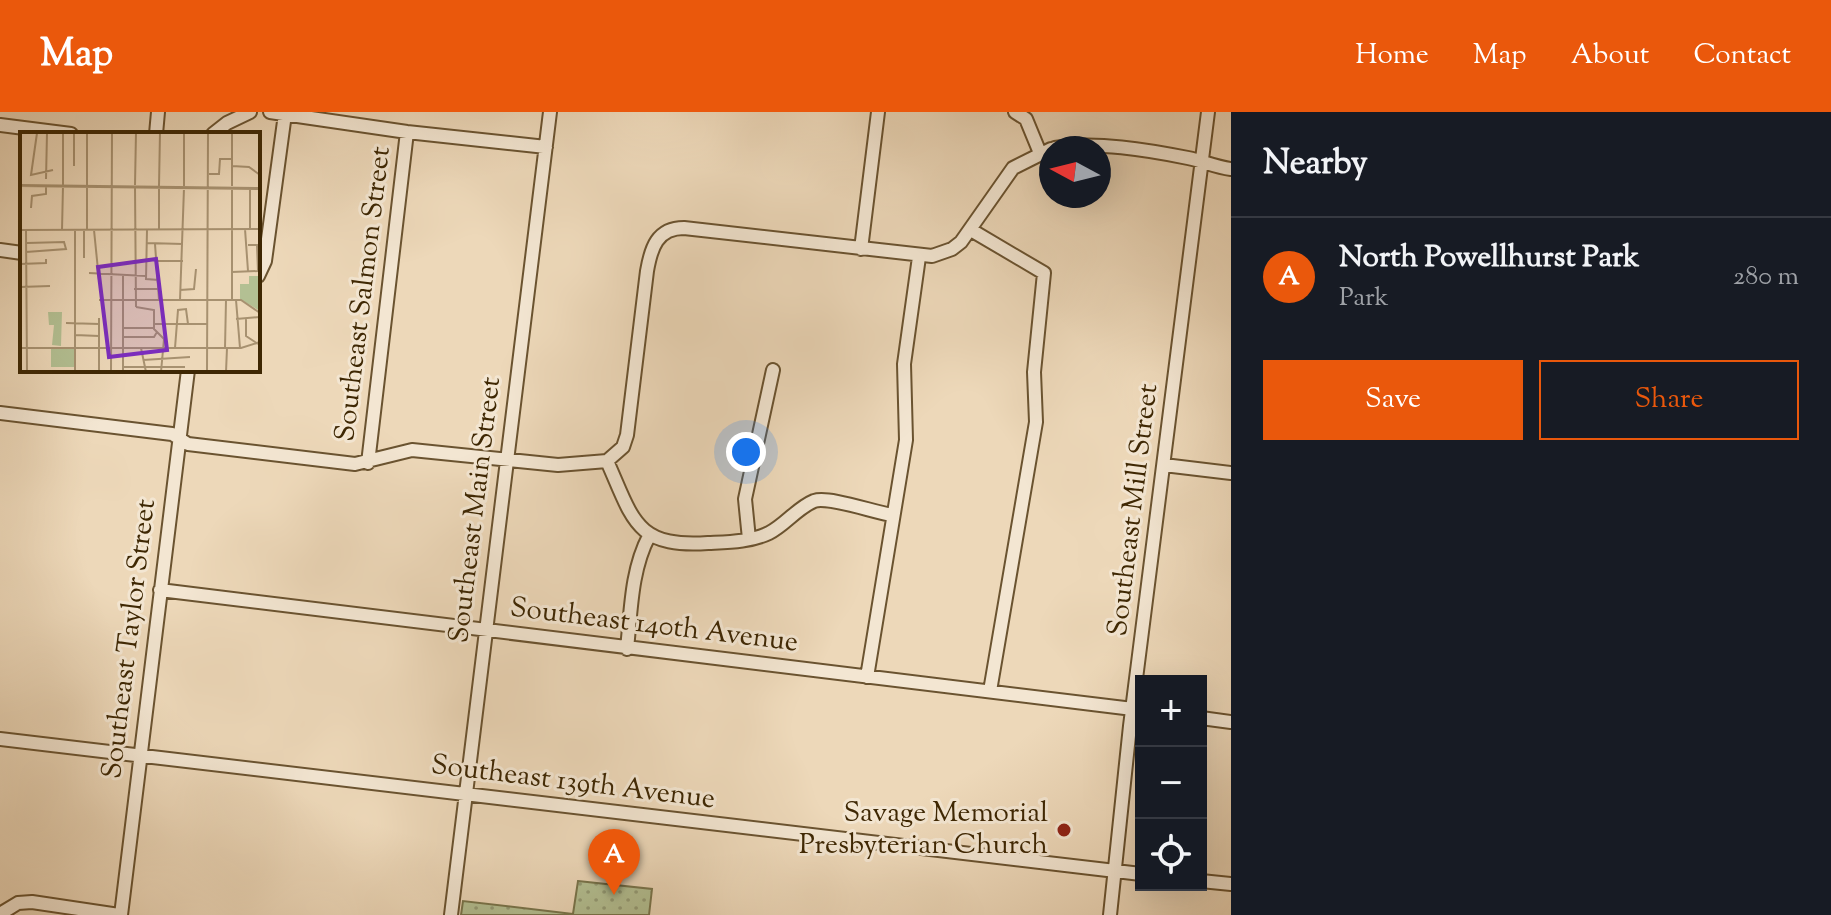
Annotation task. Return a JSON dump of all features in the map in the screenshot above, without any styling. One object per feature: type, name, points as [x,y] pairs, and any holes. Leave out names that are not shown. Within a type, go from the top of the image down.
[{"type":"street","points":[[22,128],[23,112]]},
{"type":"street","points":[[156,132],[158,112]]},
{"type":"street","points":[[216,132],[240,115],[250,112]]},
{"type":"street","points":[[270,112],[407,132],[546,147]]},
{"type":"street","name":"Southeast Main Street","points":[[451,915],[550,112]]},
{"type":"street","points":[[861,249],[878,112]]},
{"type":"street","points":[[1015,112],[1026,119],[1039,137]]},
{"type":"street","name":"Southeast Mill Street","points":[[1141,675],[1208,112]]},
{"type":"street","points":[[260,272],[265,261],[285,114]]},
{"type":"street","points":[[0,125],[55,132]]},
{"type":"street","name":"Southeast Salmon Street","points":[[368,463],[407,132]]},
{"type":"street","points":[[1111,148],[1191,158],[1212,167],[1231,169]]},
{"type":"street","points":[[0,413],[172,434],[188,444],[355,464],[412,450],[558,465],[607,461],[623,447],[627,435],[650,252],[657,238],[677,228],[919,257],[932,256],[952,249],[971,230],[1007,175],[1039,155]]},
{"type":"street","points":[[971,230],[1044,273],[1034,372],[1036,422],[990,691]]},
{"type":"street","points":[[0,250],[20,253]]},
{"type":"street","points":[[867,677],[906,440],[904,364],[919,257]]},
{"type":"street","points":[[749,539],[745,499],[773,370]]},
{"type":"street","name":"Southeast Taylor Street","points":[[120,915],[188,372]]},
{"type":"street","points":[[607,461],[634,519],[649,536],[670,543],[690,545],[749,539],[768,533],[814,501],[830,499],[892,515]]},
{"type":"street","points":[[1164,465],[1231,473]]},
{"type":"street","points":[[627,649],[636,574],[649,536]]},
{"type":"street","name":"Southeast 140th Avenue","points":[[160,590],[1135,709]]},
{"type":"street","points":[[1207,719],[1231,722]]},
{"type":"street","name":"Southeast Mill Street","points":[[1110,915],[1135,723]]},
{"type":"street","name":"Southeast 139th Avenue","points":[[0,739],[1135,873]]},
{"type":"street","points":[[1207,882],[1231,884]]},
{"type":"street","points":[[0,914],[18,903],[32,902],[120,915]]},
{"type":"green space","points":[[578,881],[652,889],[649,915],[461,915],[463,901],[573,914]]},
{"type":"place","name":"Savage Memorial Presbyterian Church","points":[[1064,830]]},
{"type":"place","name":"North Powellhurst Park","points":[[614,895]]}]
